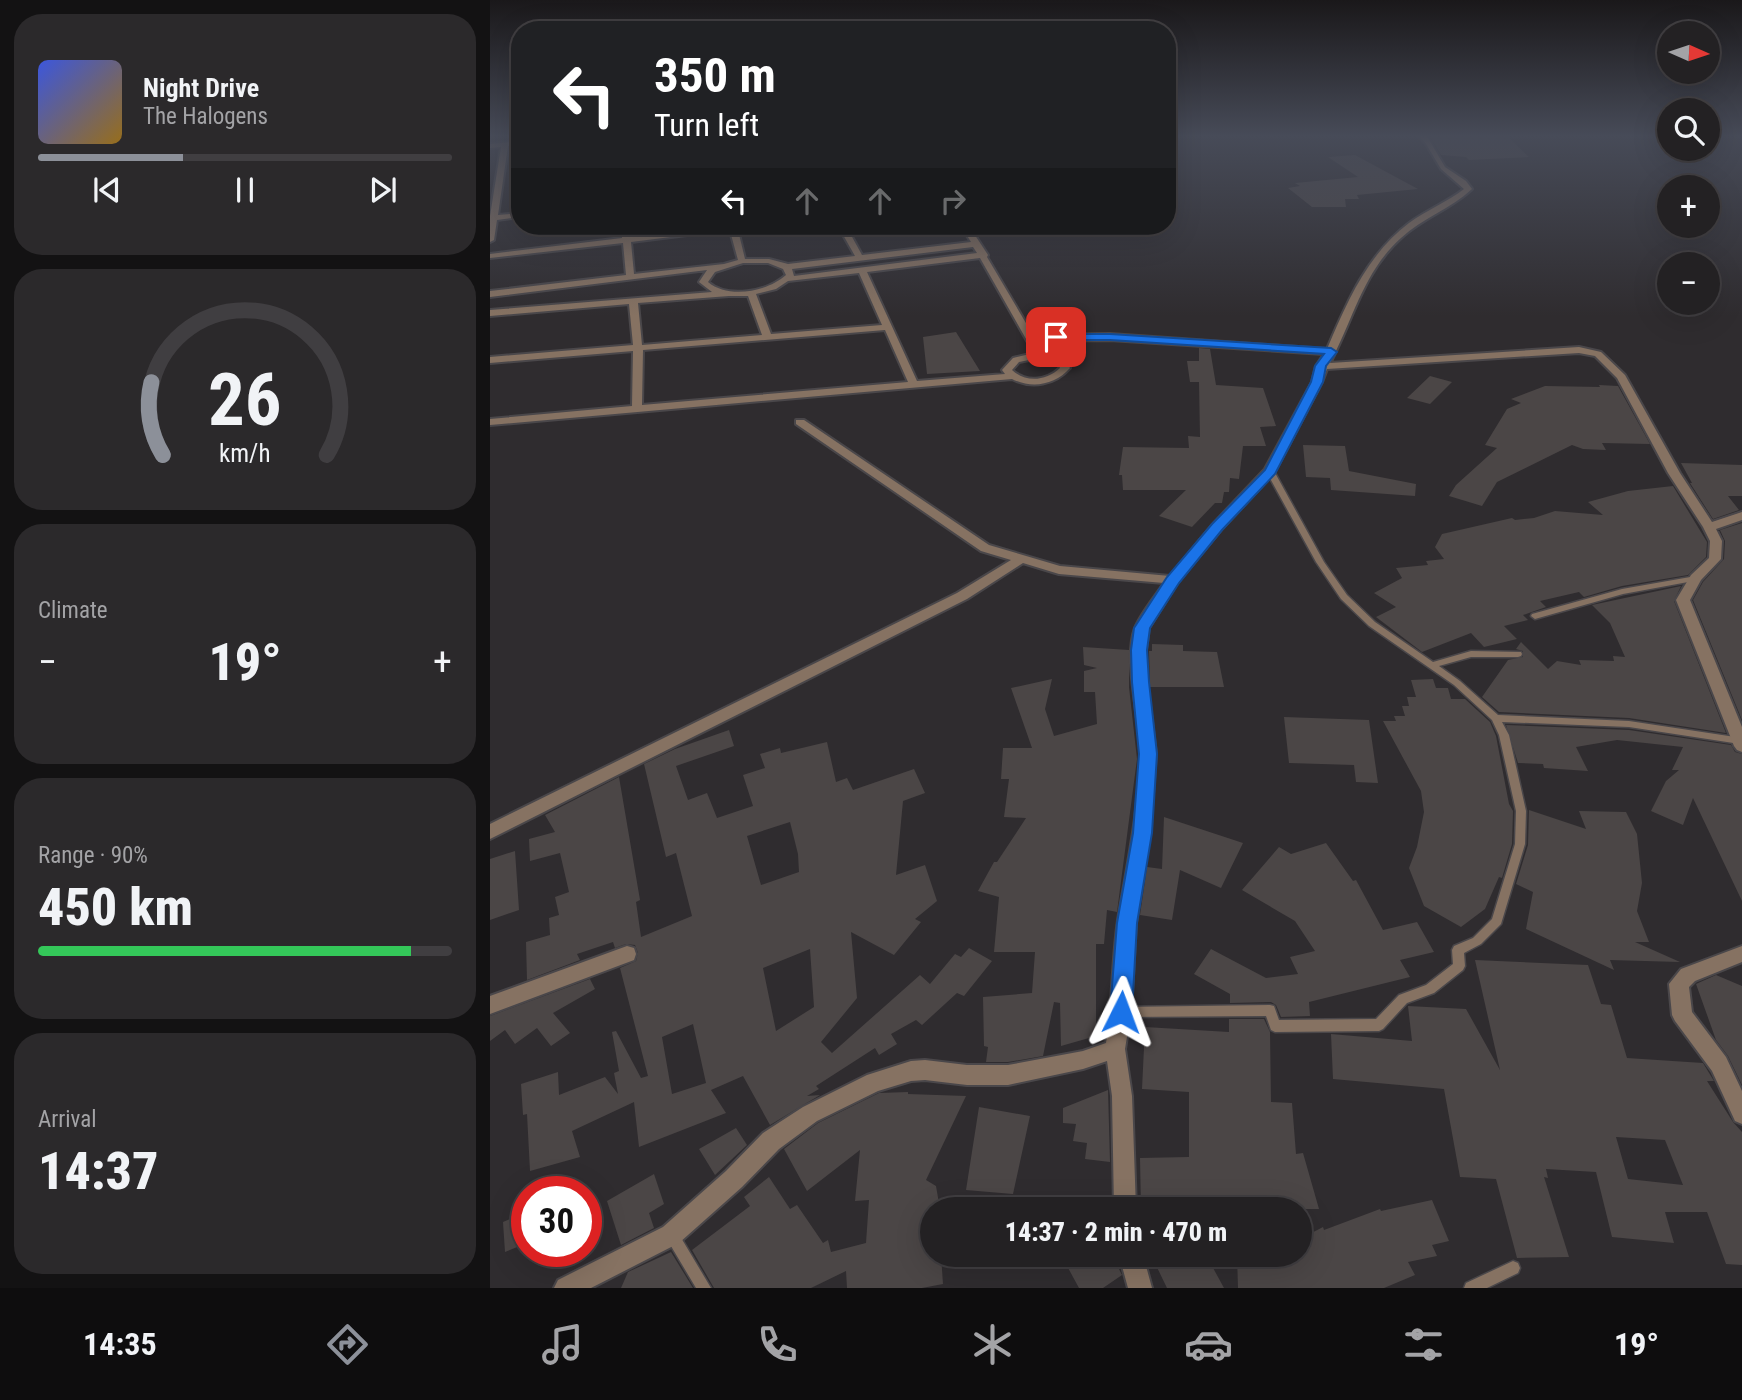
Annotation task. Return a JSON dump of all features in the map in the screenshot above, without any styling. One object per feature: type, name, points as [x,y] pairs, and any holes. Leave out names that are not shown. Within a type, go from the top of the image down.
[{"type":"street","points":[[490,240],[491,218],[497,195]]},
{"type":"street","points":[[1125,1197],[1122,1096],[1115,1049],[1121,1012],[1127,923],[1142,833],[1148,754],[1139,650],[1142,628],[1173,580],[1217,527],[1270,471],[1317,382],[1321,366],[1331,352],[1358,286],[1373,264],[1412,225],[1459,195]]},
{"type":"street","points":[[491,218],[511,216]]},
{"type":"street","points":[[626,235],[630,276]]},
{"type":"street","points":[[490,256],[664,235]]},
{"type":"street","points":[[735,235],[742,261]]},
{"type":"street","points":[[847,235],[859,257]]},
{"type":"street","points":[[970,235],[1040,355]]},
{"type":"street","points":[[729,293],[707,287],[703,282],[712,270],[742,261],[769,261],[787,267],[976,244]]},
{"type":"street","points":[[490,313],[751,292],[766,289],[787,279],[984,255]]},
{"type":"street","points":[[490,293],[723,266]]},
{"type":"street","points":[[787,267],[790,270],[787,279]]},
{"type":"street","points":[[862,269],[913,383]]},
{"type":"street","points":[[751,292],[767,336]]},
{"type":"street","points":[[633,301],[638,347],[637,408]]},
{"type":"street","points":[[490,360],[888,327]]},
{"type":"street","points":[[1031,338],[1110,337],[1331,352]]},
{"type":"street","points":[[1321,366],[1579,350],[1598,354],[1621,377],[1674,473],[1716,541],[1715,559],[1696,578],[1682,600],[1741,743]]},
{"type":"street","points":[[490,422],[913,383],[1012,376],[1036,381],[1060,374],[1065,368],[1062,362],[1040,355],[1016,359],[1009,364],[1007,370],[1012,376]]},
{"type":"street","points":[[800,422],[985,548],[1059,570],[1173,580]]},
{"type":"street","points":[[1709,527],[1742,516]]},
{"type":"street","points":[[490,832],[950,603],[1019,560]]},
{"type":"street","points":[[490,1005],[627,954]]},
{"type":"street","points":[[1742,954],[1688,975],[1679,984],[1682,1015],[1719,1064],[1742,1114]]},
{"type":"street","points":[[566,1288],[671,1235],[771,1141],[810,1114],[874,1082],[911,1071],[925,1070],[967,1075],[1008,1075],[1083,1060],[1115,1049]]},
{"type":"street","points":[[1134,1267],[1140,1288]]},
{"type":"lane","points":[[1121,1012],[1270,1010],[1275,1026],[1380,1025],[1403,999],[1430,989],[1460,966],[1458,950],[1476,941],[1497,921],[1520,844],[1521,811],[1504,735],[1496,718],[1433,665],[1372,624],[1344,597],[1320,562],[1270,471]]},
{"type":"lane","points":[[1535,616],[1622,592],[1696,578]]},
{"type":"lane","points":[[1433,665],[1471,654],[1518,654]]},
{"type":"lane","points":[[1496,718],[1629,724],[1741,743]]},
{"type":"lane","points":[[671,1235],[704,1288]]},
{"type":"lane","points":[[1471,1288],[1513,1268]]},
{"type":"building","points":[[1297,195],[1357,195],[1359,199],[1345,199],[1346,207],[1312,207]]},
{"type":"building","points":[[956,332],[980,371],[927,374],[923,337]]},
{"type":"building","points":[[1199,348],[1210,349],[1216,385],[1263,388],[1276,426],[1260,427],[1266,446],[1243,446],[1239,479],[1230,478],[1229,492],[1224,492],[1222,503],[1215,503],[1192,527],[1159,516],[1186,490],[1123,490],[1122,475],[1119,475],[1123,447],[1189,448],[1188,436],[1200,437],[1199,382],[1190,382],[1187,361],[1199,361]]},
{"type":"building","points":[[1430,376],[1452,382],[1430,404],[1407,398]]},
{"type":"building","points":[[1599,385],[1618,386],[1650,444],[1602,443],[1606,450],[1583,449],[1572,445],[1497,482],[1482,506],[1449,496],[1456,485],[1497,448],[1485,445],[1507,409],[1521,403],[1511,399],[1545,386],[1600,387]]},
{"type":"building","points":[[1303,445],[1345,446],[1349,471],[1416,484],[1415,496],[1331,490],[1330,478],[1306,477]]},
{"type":"building","points":[[1681,463],[1742,465],[1742,496],[1728,496],[1739,510],[1713,519],[1690,483]]},
{"type":"building","points":[[1673,486],[1707,542],[1706,557],[1688,575],[1622,586],[1584,597],[1579,592],[1540,601],[1546,607],[1523,615],[1528,620],[1504,626],[1517,639],[1484,647],[1471,633],[1422,652],[1376,617],[1396,607],[1374,593],[1402,578],[1396,568],[1428,565],[1426,561],[1444,559],[1435,547],[1442,534],[1512,518],[1534,518],[1555,511],[1603,515],[1588,502],[1628,491]]},
{"type":"building","points":[[1742,523],[1742,720],[1693,600],[1703,582],[1724,559],[1725,541],[1720,530]]},
{"type":"building","points":[[1681,586],[1674,601],[1726,733],[1629,718],[1499,712],[1482,697],[1508,660],[1523,657],[1523,651],[1516,649],[1521,642],[1548,669],[1557,661],[1581,665],[1579,660],[1614,661],[1613,656],[1625,657],[1610,623],[1592,605]]},
{"type":"building","points":[[1152,644],[1183,645],[1183,651],[1217,652],[1224,687],[1150,687],[1149,651],[1152,651]]},
{"type":"building","points":[[1083,647],[1129,650],[1129,687],[1137,759],[1117,912],[1107,910],[1104,944],[1096,944],[1096,1036],[1061,1046],[1060,1003],[1054,1002],[1043,1056],[1008,1062],[986,1062],[988,1047],[984,1046],[983,997],[1032,993],[1035,952],[994,952],[999,897],[978,891],[994,862],[997,862],[1026,818],[1004,817],[1009,779],[1001,779],[1003,748],[1032,748],[1011,688],[1052,679],[1045,709],[1054,736],[1097,724],[1095,692],[1084,692],[1084,671],[1097,668],[1084,665]]},
{"type":"building","points":[[1433,679],[1436,688],[1448,688],[1451,699],[1465,699],[1490,722],[1496,736],[1509,804],[1513,811],[1512,844],[1502,878],[1499,877],[1485,909],[1461,927],[1424,906],[1409,868],[1417,847],[1424,812],[1421,791],[1383,721],[1396,721],[1394,716],[1405,716],[1402,706],[1409,706],[1407,697],[1416,697],[1411,680]]},
{"type":"building","points":[[1284,717],[1369,720],[1378,783],[1356,782],[1354,765],[1289,763]]},
{"type":"building","points":[[1506,725],[1629,730],[1731,745],[1735,752],[1742,754],[1742,901],[1693,798],[1683,825],[1651,811],[1666,781],[1679,770],[1672,770],[1683,747],[1617,740],[1576,747],[1588,771],[1544,768],[1543,764],[1518,763]]},
{"type":"building","points":[[729,730],[734,746],[676,766],[688,800],[707,793],[717,818],[753,806],[743,775],[765,768],[760,754],[780,748],[781,753],[827,742],[836,782],[847,778],[853,790],[914,769],[925,793],[903,801],[896,875],[925,865],[937,901],[915,919],[921,922],[894,955],[851,932],[857,998],[821,1042],[832,1053],[920,975],[930,984],[955,954],[961,957],[969,948],[992,961],[964,996],[957,993],[922,1025],[916,1020],[891,1034],[897,1044],[879,1055],[875,1048],[816,1086],[819,1089],[807,1096],[820,1095],[770,1125],[743,1076],[711,1090],[726,1113],[639,1147],[634,1102],[572,1131],[580,1157],[530,1171],[527,1114],[523,1115],[521,1084],[558,1072],[559,1095],[605,1077],[618,1094],[614,1073],[619,1071],[612,1032],[616,1031],[641,1078],[648,1076],[620,968],[636,961],[638,953],[635,945],[626,944],[615,948],[613,942],[577,954],[580,960],[527,980],[526,942],[550,935],[549,918],[559,915],[555,897],[569,892],[560,853],[530,861],[529,839],[555,832],[545,815],[619,777],[640,900],[636,902],[641,937],[692,916],[676,853],[666,857],[644,764],[675,749]],"holes":[[[790,822],[798,854],[799,872],[761,885],[747,836]],[[810,949],[814,1007],[776,1031],[763,968]],[[693,1024],[706,1083],[672,1094],[662,1037]]]},
{"type":"building","points":[[1529,810],[1586,829],[1579,811],[1626,812],[1637,834],[1642,883],[1637,911],[1649,942],[1635,942],[1680,962],[1610,960],[1614,970],[1526,929],[1533,892],[1516,884],[1528,845]]},
{"type":"building","points":[[1164,817],[1243,843],[1221,888],[1180,870],[1172,920],[1140,915],[1147,867],[1162,869]]},
{"type":"building","points":[[1326,843],[1353,881],[1356,880],[1383,930],[1417,922],[1434,952],[1400,960],[1410,977],[1309,1002],[1310,1016],[1281,1017],[1276,1005],[1271,1002],[1230,1003],[1230,994],[1194,974],[1211,949],[1266,978],[1298,974],[1290,957],[1315,951],[1295,921],[1242,890],[1279,847],[1291,854]]},
{"type":"building","points":[[515,851],[519,910],[490,920],[490,859]]},
{"type":"building","points":[[1475,960],[1588,965],[1601,1004],[1611,1005],[1627,1058],[1703,1063],[1714,1081],[1707,1081],[1742,1132],[1742,1265],[1726,1264],[1707,1212],[1665,1212],[1674,1243],[1612,1237],[1596,1172],[1546,1169],[1548,1178],[1544,1177],[1569,1257],[1517,1258],[1496,1179],[1460,1177],[1444,1089],[1333,1079],[1331,1034],[1412,1041],[1408,1006],[1466,1009],[1500,1070]],"holes":[[[1616,1137],[1665,1140],[1683,1185],[1628,1179]]]},
{"type":"building","points":[[1716,975],[1742,986],[1742,1085],[1728,1056],[1716,1040],[1696,984]]},
{"type":"building","points":[[590,979],[595,989],[553,1013],[570,1033],[551,1046],[537,1028],[515,1044],[505,1030],[490,1041],[490,1016]]},
{"type":"building","points":[[1229,1019],[1264,1019],[1270,1032],[1271,1102],[1292,1103],[1296,1154],[1303,1153],[1319,1209],[1312,1209],[1312,1197],[1141,1197],[1140,1158],[1189,1157],[1189,1092],[1142,1089],[1145,1027],[1229,1032]]},
{"type":"building","points":[[1108,1090],[1110,1162],[1085,1159],[1087,1143],[1073,1141],[1076,1124],[1063,1123],[1063,1108]]},
{"type":"building","points":[[879,1093],[966,1096],[926,1180],[936,1186],[938,1197],[920,1197],[920,1267],[942,1267],[943,1284],[922,1288],[847,1288],[846,1271],[811,1288],[714,1288],[692,1250],[750,1206],[744,1197],[769,1177],[790,1209],[797,1205],[823,1243],[828,1240],[831,1252],[866,1243],[869,1200],[855,1201],[860,1150],[807,1191],[784,1149],[818,1123]]},
{"type":"building","points":[[979,1107],[1030,1116],[1013,1194],[966,1190]]},
{"type":"building","points":[[736,1128],[747,1145],[715,1175],[699,1149]]},
{"type":"building","points":[[654,1174],[664,1204],[649,1213],[654,1228],[621,1245],[607,1201]]},
{"type":"building","points":[[1432,1200],[1449,1241],[1432,1245],[1437,1256],[1408,1262],[1415,1275],[1384,1288],[1238,1288],[1237,1267],[1312,1267],[1312,1233],[1380,1209],[1381,1211]]},
{"type":"building","points":[[511,1219],[511,1250],[505,1252],[503,1222]]},
{"type":"building","points":[[671,1252],[693,1288],[621,1288],[628,1272]]},
{"type":"building","points":[[1068,1267],[1118,1267],[1122,1275],[1103,1288],[1079,1288]]},
{"type":"building","points":[[1157,1267],[1213,1267],[1224,1288],[1167,1288]]},
{"type":"route","points":[[1056,337],[1110,337],[1331,352],[1321,366],[1317,382],[1270,471],[1217,527],[1173,580],[1155,604],[1142,628],[1139,650],[1140,682],[1148,754],[1142,833],[1127,923],[1121,1012]]}]
